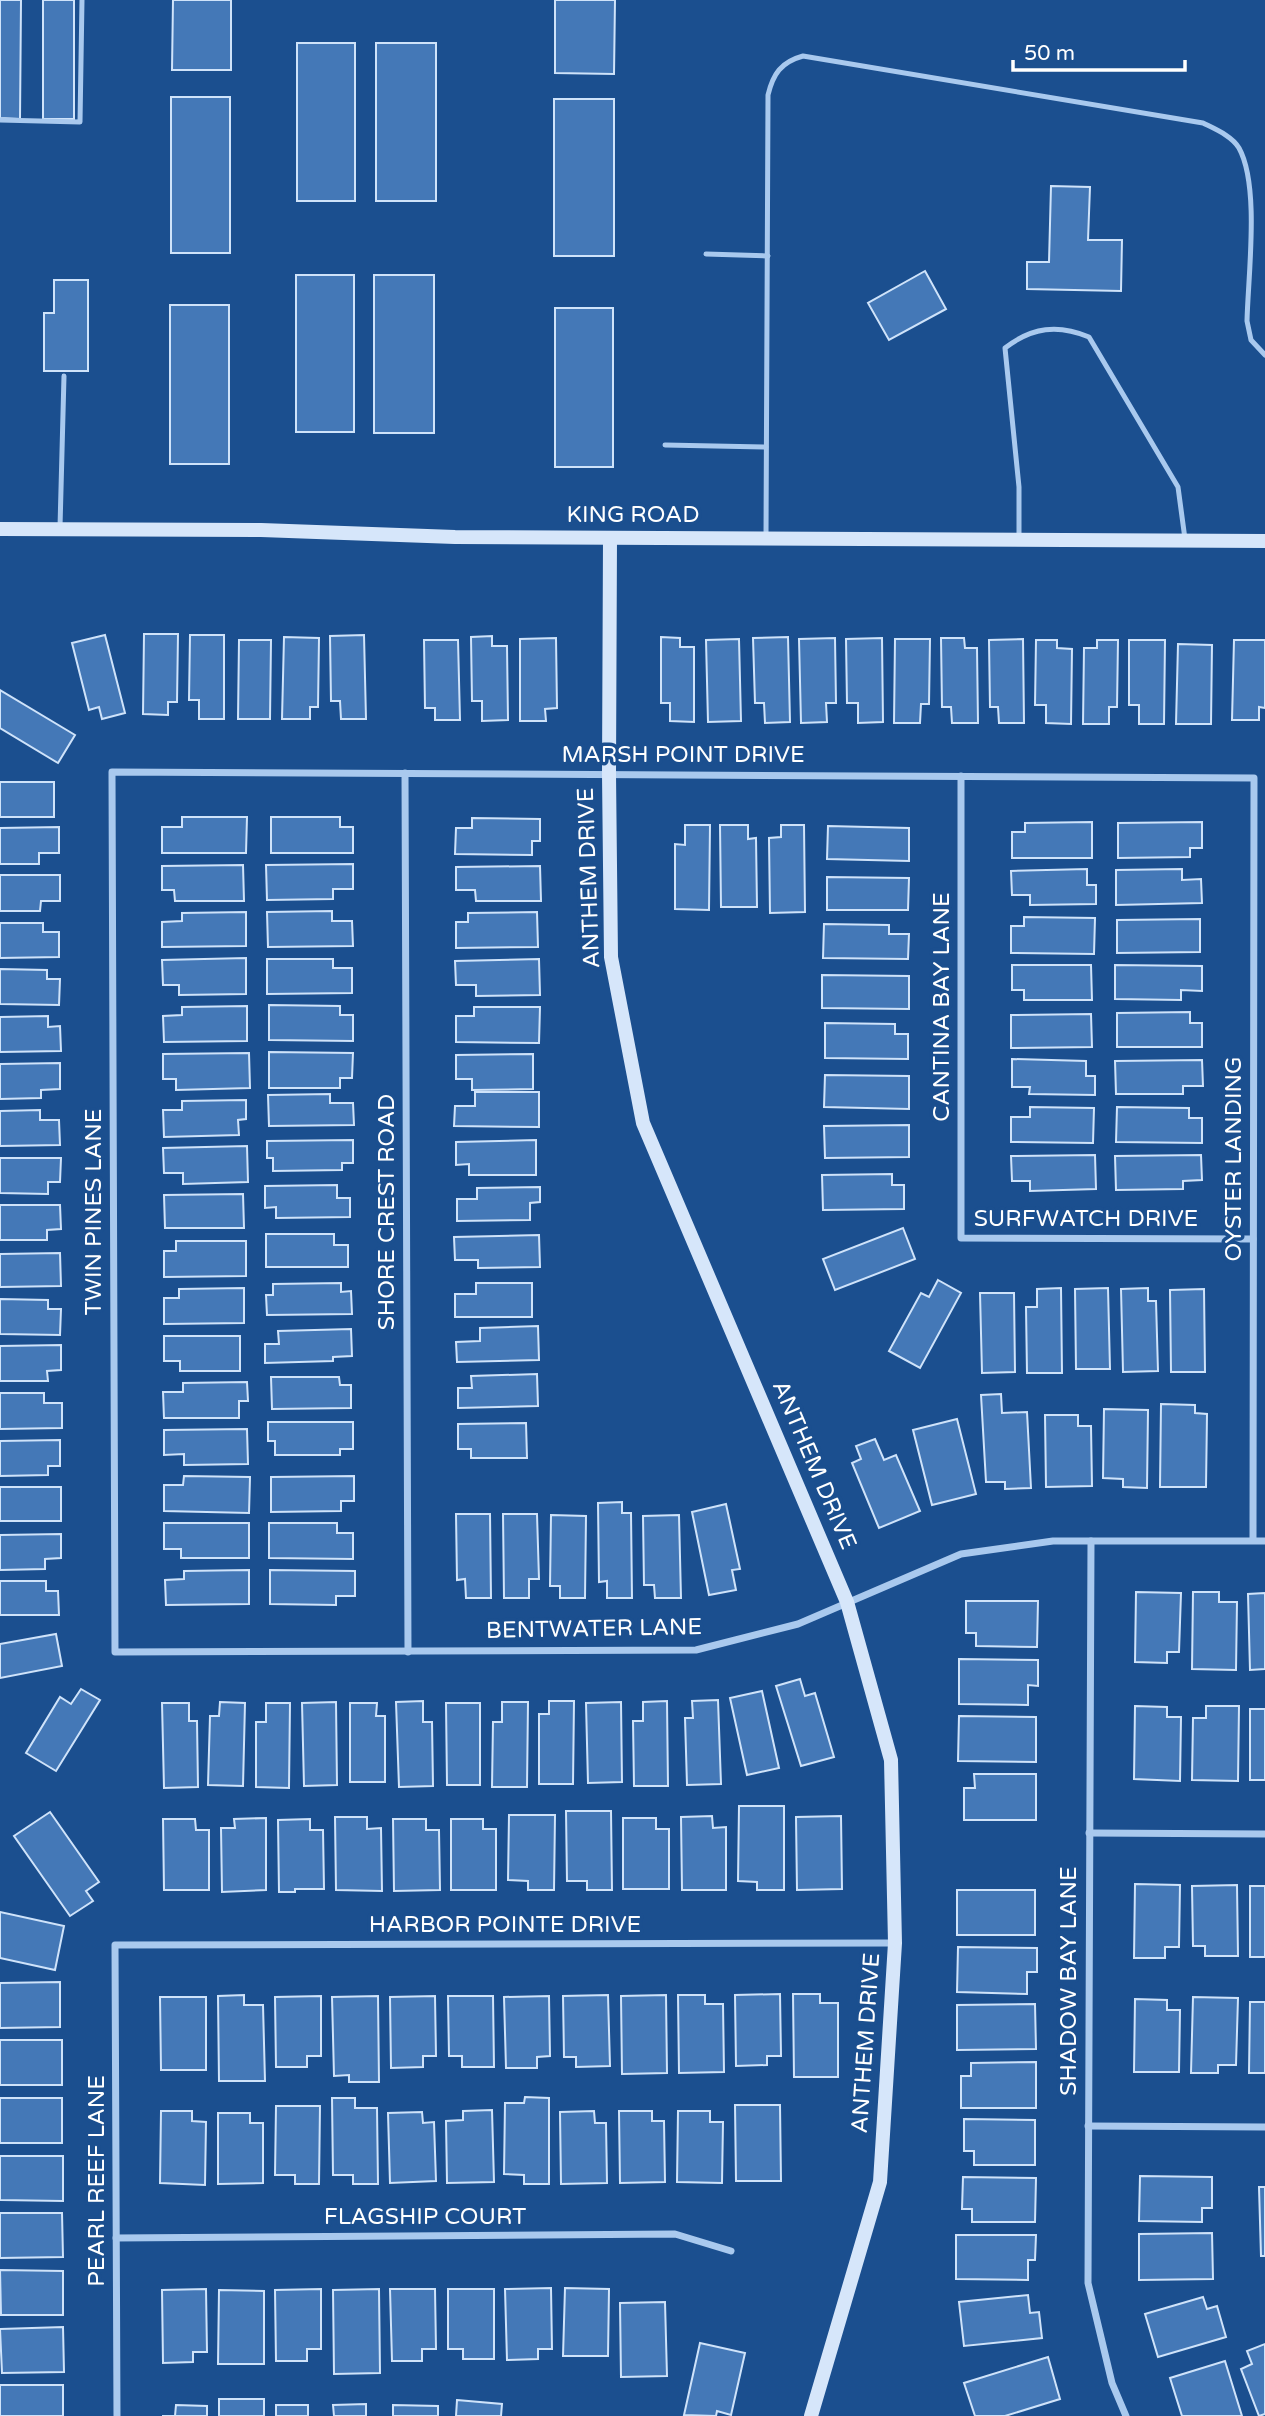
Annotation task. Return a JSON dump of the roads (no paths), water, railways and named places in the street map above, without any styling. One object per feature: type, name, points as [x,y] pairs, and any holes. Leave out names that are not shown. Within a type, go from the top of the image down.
[{"type":"street","name":"KING ROAD","points":[[0,529],[261,530],[455,537],[1265,541]]},
{"type":"street","name":"ANTHEM DRIVE","points":[[610,538],[611,957],[643,1123],[847,1602],[891,1760],[895,1943],[880,2182],[811,2416]]},
{"type":"street","name":"MARSH POINT DRIVE","points":[[112,772],[1254,778]]},
{"type":"street","name":"TWIN PINES LANE","points":[[112,772],[115,1652]]},
{"type":"street","name":"SHORE CREST ROAD","points":[[405,773],[408,1652]]},
{"type":"street","name":"CANTINA BAY LANE","points":[[961,776],[961,1238]]},
{"type":"street","name":"OYSTER LANDING","points":[[1253,1541],[1254,778]]},
{"type":"street","name":"SURFWATCH DRIVE","points":[[961,1238],[1253,1239]]},
{"type":"street","name":"BENTWATER LANE","points":[[115,1652],[696,1650],[798,1624],[961,1554],[1053,1541],[1265,1541]]},
{"type":"street","name":"SHADOW BAY LANE","points":[[1091,1541],[1088,2283],[1112,2383],[1126,2416]]},
{"type":"street","points":[[1089,1833],[1265,1834]]},
{"type":"street","name":"HARBOR POINTE DRIVE","points":[[116,1945],[895,1943]]},
{"type":"street","name":"PEARL REEF LANE","points":[[116,1945],[117,2416]]},
{"type":"street","points":[[1088,2126],[1265,2126]]},
{"type":"street","name":"FLAGSHIP COURT","points":[[116,2238],[675,2234],[731,2251]]},
{"type":"lane","points":[[0,120],[80,122],[82,0]]},
{"type":"lane","points":[[766,539],[768,95],[772,79],[790,59],[803,56],[1203,123],[1224,133],[1238,146],[1245,166],[1251,202],[1247,321],[1251,340],[1265,355]]},
{"type":"lane","points":[[706,254],[768,256]]},
{"type":"lane","points":[[1018,541],[1018,488],[1005,348],[1022,335],[1045,330],[1071,329],[1089,337],[1178,487],[1186,541]]},
{"type":"lane","points":[[60,530],[64,376]]},
{"type":"lane","points":[[665,445],[766,447]]}]
